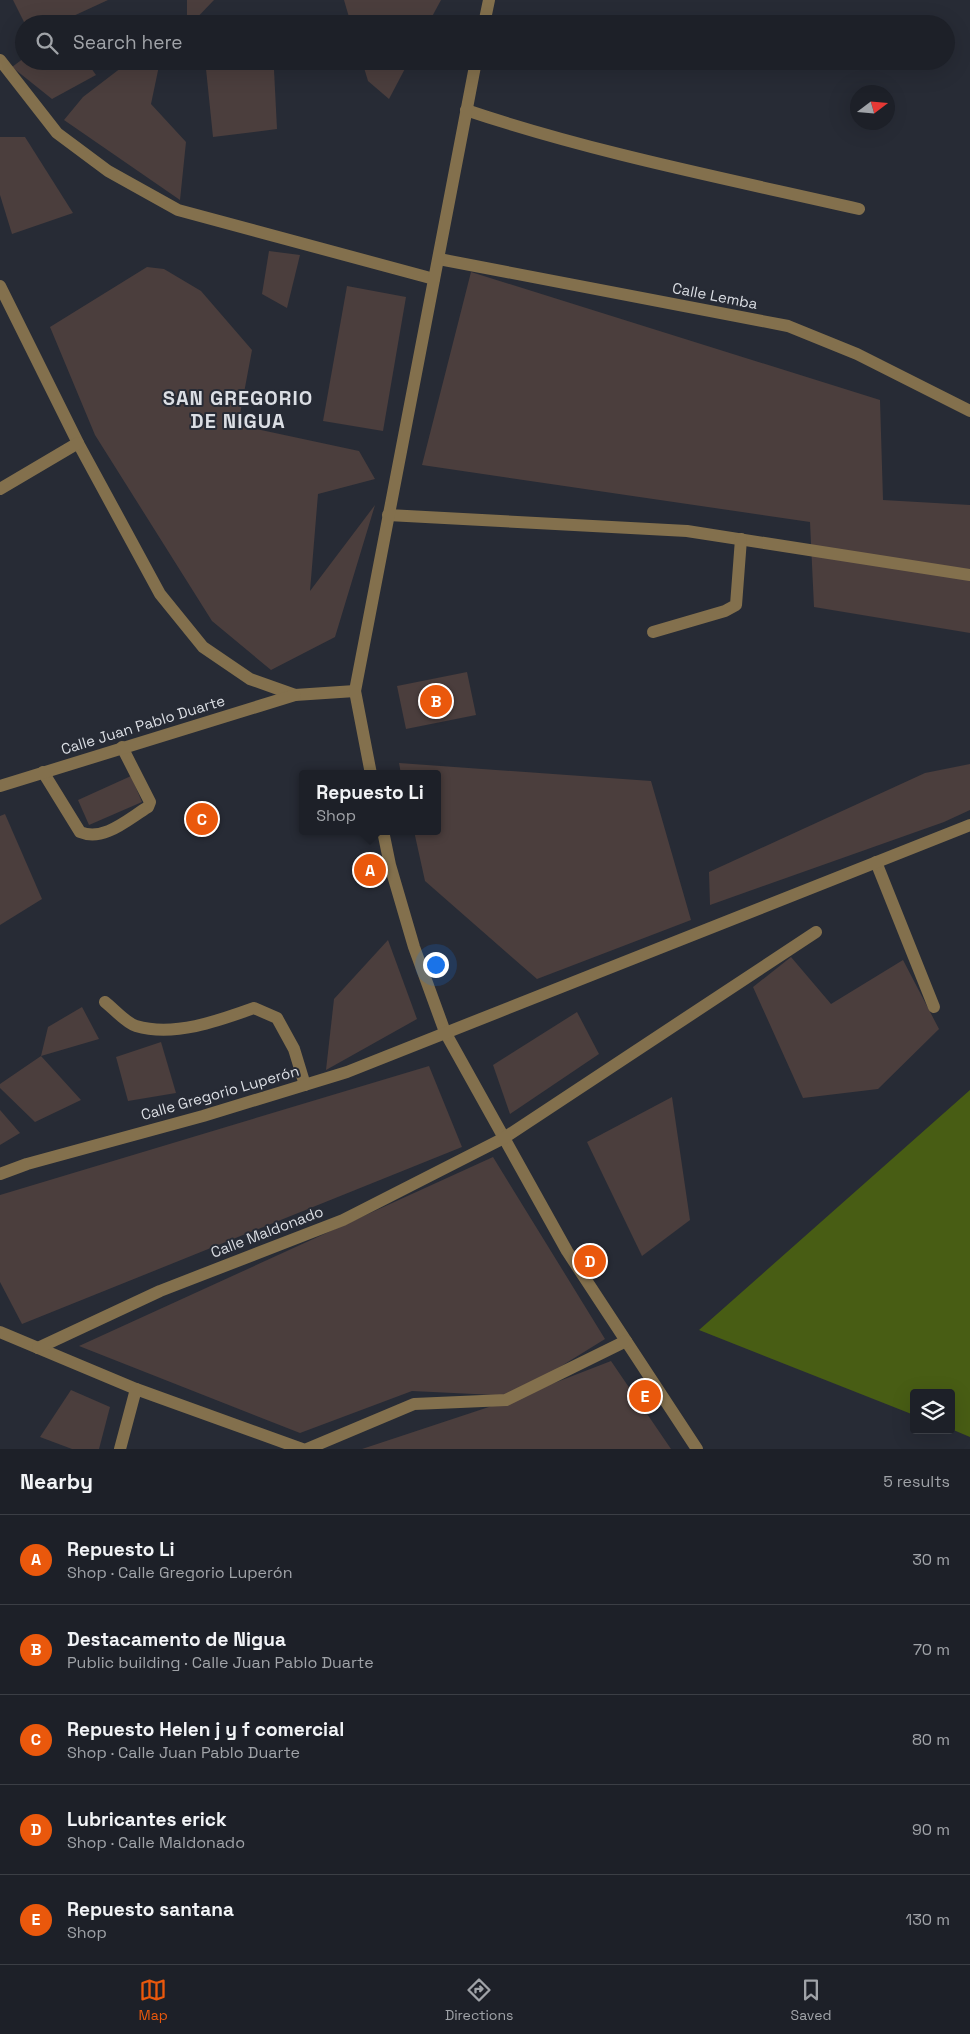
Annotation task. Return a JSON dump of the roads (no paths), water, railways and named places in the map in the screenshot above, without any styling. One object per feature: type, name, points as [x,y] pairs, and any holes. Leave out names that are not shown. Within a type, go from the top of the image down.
[{"type":"street","points":[[486,15],[488,0]]},
{"type":"street","points":[[0,60],[57,132],[108,171],[178,210],[434,279]]},
{"type":"street","points":[[371,770],[355,691],[474,70]]},
{"type":"street","points":[[466,110],[528,130],[859,209]]},
{"type":"street","name":"Calle Lemba","points":[[439,258],[788,326],[857,354],[970,411]]},
{"type":"street","points":[[0,286],[78,443],[160,594],[203,647],[250,679],[295,695],[355,691]]},
{"type":"street","points":[[0,489],[78,443]]},
{"type":"street","points":[[388,515],[687,531],[970,575]]},
{"type":"street","points":[[653,632],[725,611],[736,604],[741,539]]},
{"type":"street","name":"Calle Juan Pablo Duarte","points":[[0,786],[295,695]]},
{"type":"street","points":[[43,772],[80,832],[89,835],[103,834],[148,807],[150,802],[122,748]]},
{"type":"street","name":"Calle Gregorio Luperón","points":[[0,1174],[27,1164],[203,1116],[347,1072],[970,825]]},
{"type":"street","points":[[384,835],[390,865],[414,947],[445,1032],[567,1251],[697,1449]]},
{"type":"street","points":[[876,862],[934,1007]]},
{"type":"street","name":"Calle Maldonado","points":[[38,1348],[160,1292],[343,1220],[504,1138],[816,932]]},
{"type":"street","points":[[105,1002],[134,1026],[171,1030],[225,1019],[254,1008],[277,1018],[294,1049],[305,1085]]},
{"type":"street","points":[[0,1332],[136,1389],[302,1449]]},
{"type":"street","points":[[307,1449],[414,1404],[506,1400],[626,1341]]},
{"type":"street","points":[[120,1449],[136,1389]]},
{"type":"place","name":"Destacamento de Nigua","points":[[436,701]]},
{"type":"place","name":"Repuesto Helen j y f comercial","points":[[202,819]]},
{"type":"place","name":"Repuesto Li","points":[[370,870]]},
{"type":"place","name":"Lubricantes erick","points":[[590,1261]]},
{"type":"place","name":"Repuesto santana","points":[[645,1396]]},
{"type":"district","name":"SAN GREGORIO DE NIGUA","points":[[238,410]]}]
